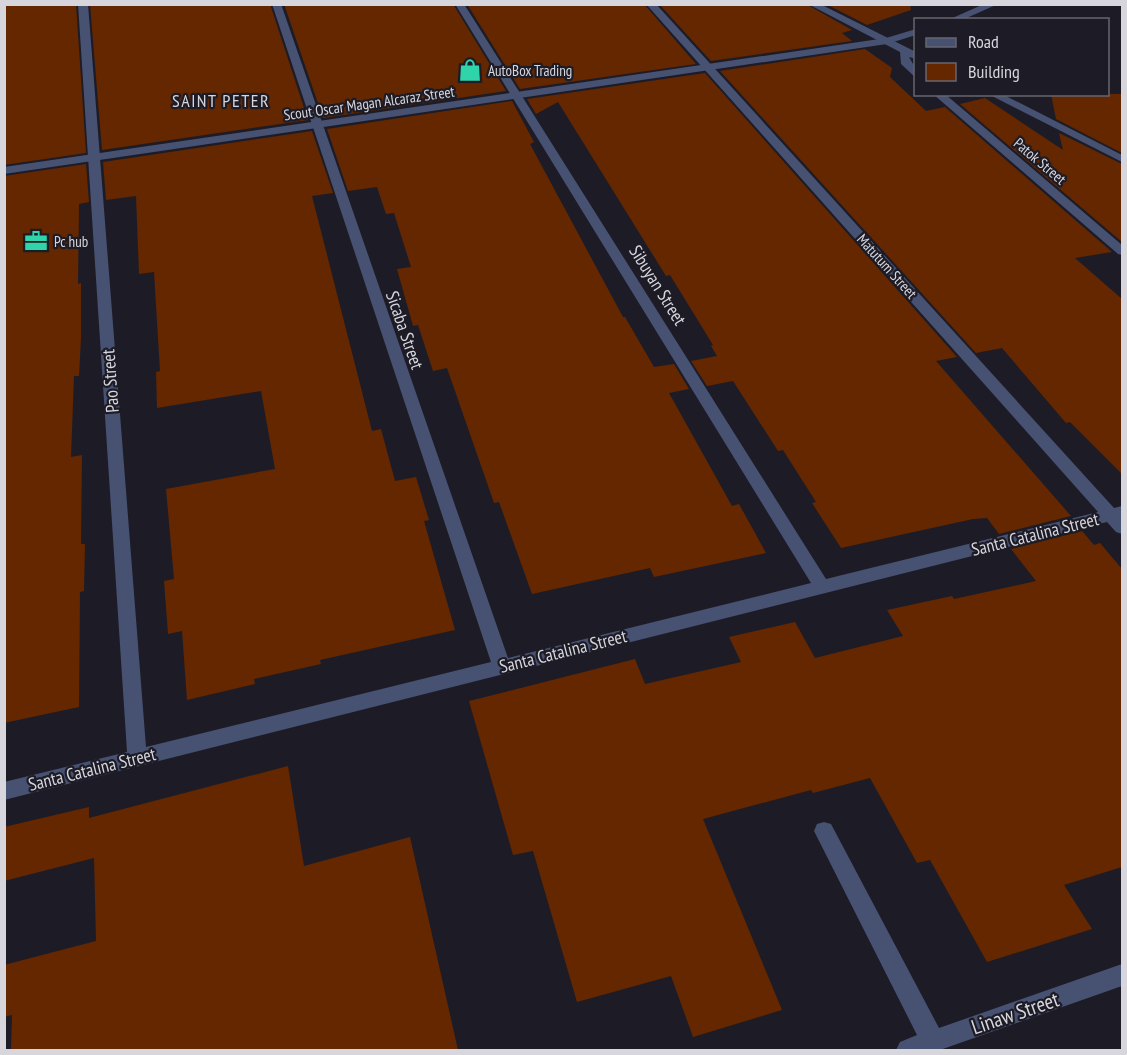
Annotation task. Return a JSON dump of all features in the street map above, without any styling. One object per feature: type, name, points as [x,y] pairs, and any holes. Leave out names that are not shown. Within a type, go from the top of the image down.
[{"type":"street","name":"Pao Street","points":[[83,4],[137,758]]},
{"type":"street","name":"Sicaba Street","points":[[276,4],[475,594],[502,667]]},
{"type":"street","name":"Sibuyan Street","points":[[459,4],[822,587]]},
{"type":"street","name":"Matutum Street","points":[[650,4],[1119,518]]},
{"type":"street","points":[[812,4],[914,56]]},
{"type":"street","points":[[957,18],[994,4]]},
{"type":"street","name":"Scout Oscar Magan Alcaraz Street","points":[[4,171],[887,41],[914,32]]},
{"type":"street","points":[[905,51],[903,57],[906,65],[914,74]]},
{"type":"street","name":"Patok Street","points":[[940,96],[1122,251]]},
{"type":"street","points":[[997,96],[1122,159]]},
{"type":"street","name":"Santa Catalina Street","points":[[4,791],[822,587],[1119,518]]},
{"type":"street","points":[[824,831],[933,1041]]},
{"type":"street","name":"Linaw Street","points":[[908,1050],[1122,975]]},
{"type":"building","points":[[76,4],[86,153],[4,165],[4,6]]},
{"type":"building","points":[[90,4],[270,4],[308,120],[102,150]]},
{"type":"building","points":[[284,4],[453,4],[506,91],[323,118]]},
{"type":"building","points":[[467,4],[644,4],[696,64],[520,89]]},
{"type":"building","points":[[659,4],[806,4],[852,30],[842,33],[852,41],[711,61]]},
{"type":"building","points":[[826,4],[910,4],[911,10],[867,25]]},
{"type":"building","points":[[865,49],[892,68],[890,77],[926,111],[945,107],[1112,252],[1075,258],[1122,299],[1122,474],[1070,422],[1066,423],[1002,348],[976,353],[720,71]]},
{"type":"building","points":[[705,73],[957,357],[936,361],[1071,516],[999,534],[987,518],[973,519],[841,548],[812,503],[816,502],[783,450],[778,451],[733,381],[707,386],[691,361],[717,356],[711,346],[713,345],[670,275],[666,276],[558,102],[536,114],[527,99]]},
{"type":"building","points":[[1122,94],[1122,153],[1056,119],[1051,96]]},
{"type":"building","points":[[985,98],[1063,150],[1059,133],[1122,164],[1122,242],[960,104]]},
{"type":"building","points":[[512,101],[534,142],[530,144],[623,317],[654,367],[674,364],[689,389],[669,393],[732,506],[739,504],[766,553],[654,577],[650,568],[532,594],[499,502],[494,503],[447,368],[433,371],[418,325],[413,326],[397,269],[411,267],[394,213],[386,214],[377,187],[348,191],[327,129]]},
{"type":"building","points":[[312,131],[333,193],[312,196],[372,431],[381,429],[395,481],[416,477],[429,520],[424,521],[455,630],[320,660],[321,664],[254,679],[255,684],[187,700],[182,631],[168,634],[164,581],[174,579],[166,489],[275,469],[261,391],[157,408],[156,372],[160,371],[154,272],[139,274],[136,196],[106,200],[103,162]]},
{"type":"building","points":[[86,164],[89,202],[79,204],[78,284],[81,283],[81,338],[79,376],[74,376],[71,457],[82,455],[81,544],[85,544],[84,591],[80,592],[79,707],[4,723],[4,176]]},
{"type":"building","points":[[1082,531],[1094,545],[1100,543],[1122,569],[1122,867],[1064,885],[1092,929],[987,962],[930,860],[917,863],[870,778],[813,793],[811,790],[703,819],[782,1010],[693,1037],[671,976],[577,1002],[533,851],[513,855],[469,701],[635,659],[645,684],[741,662],[729,637],[795,622],[815,658],[903,636],[887,610],[952,596],[954,599],[1036,581],[1011,549]]},
{"type":"building","points":[[288,766],[304,866],[410,837],[458,1050],[11,1050],[12,1015],[4,1017],[4,965],[96,941],[94,858],[4,881],[4,827],[89,807],[89,818]]},
{"type":"place","name":"AutoBox Trading","points":[[470,70]]},
{"type":"place","name":"Pc hub","points":[[36,241]]},
{"type":"district","name":"SAINT PETER","points":[[221,100]]}]
